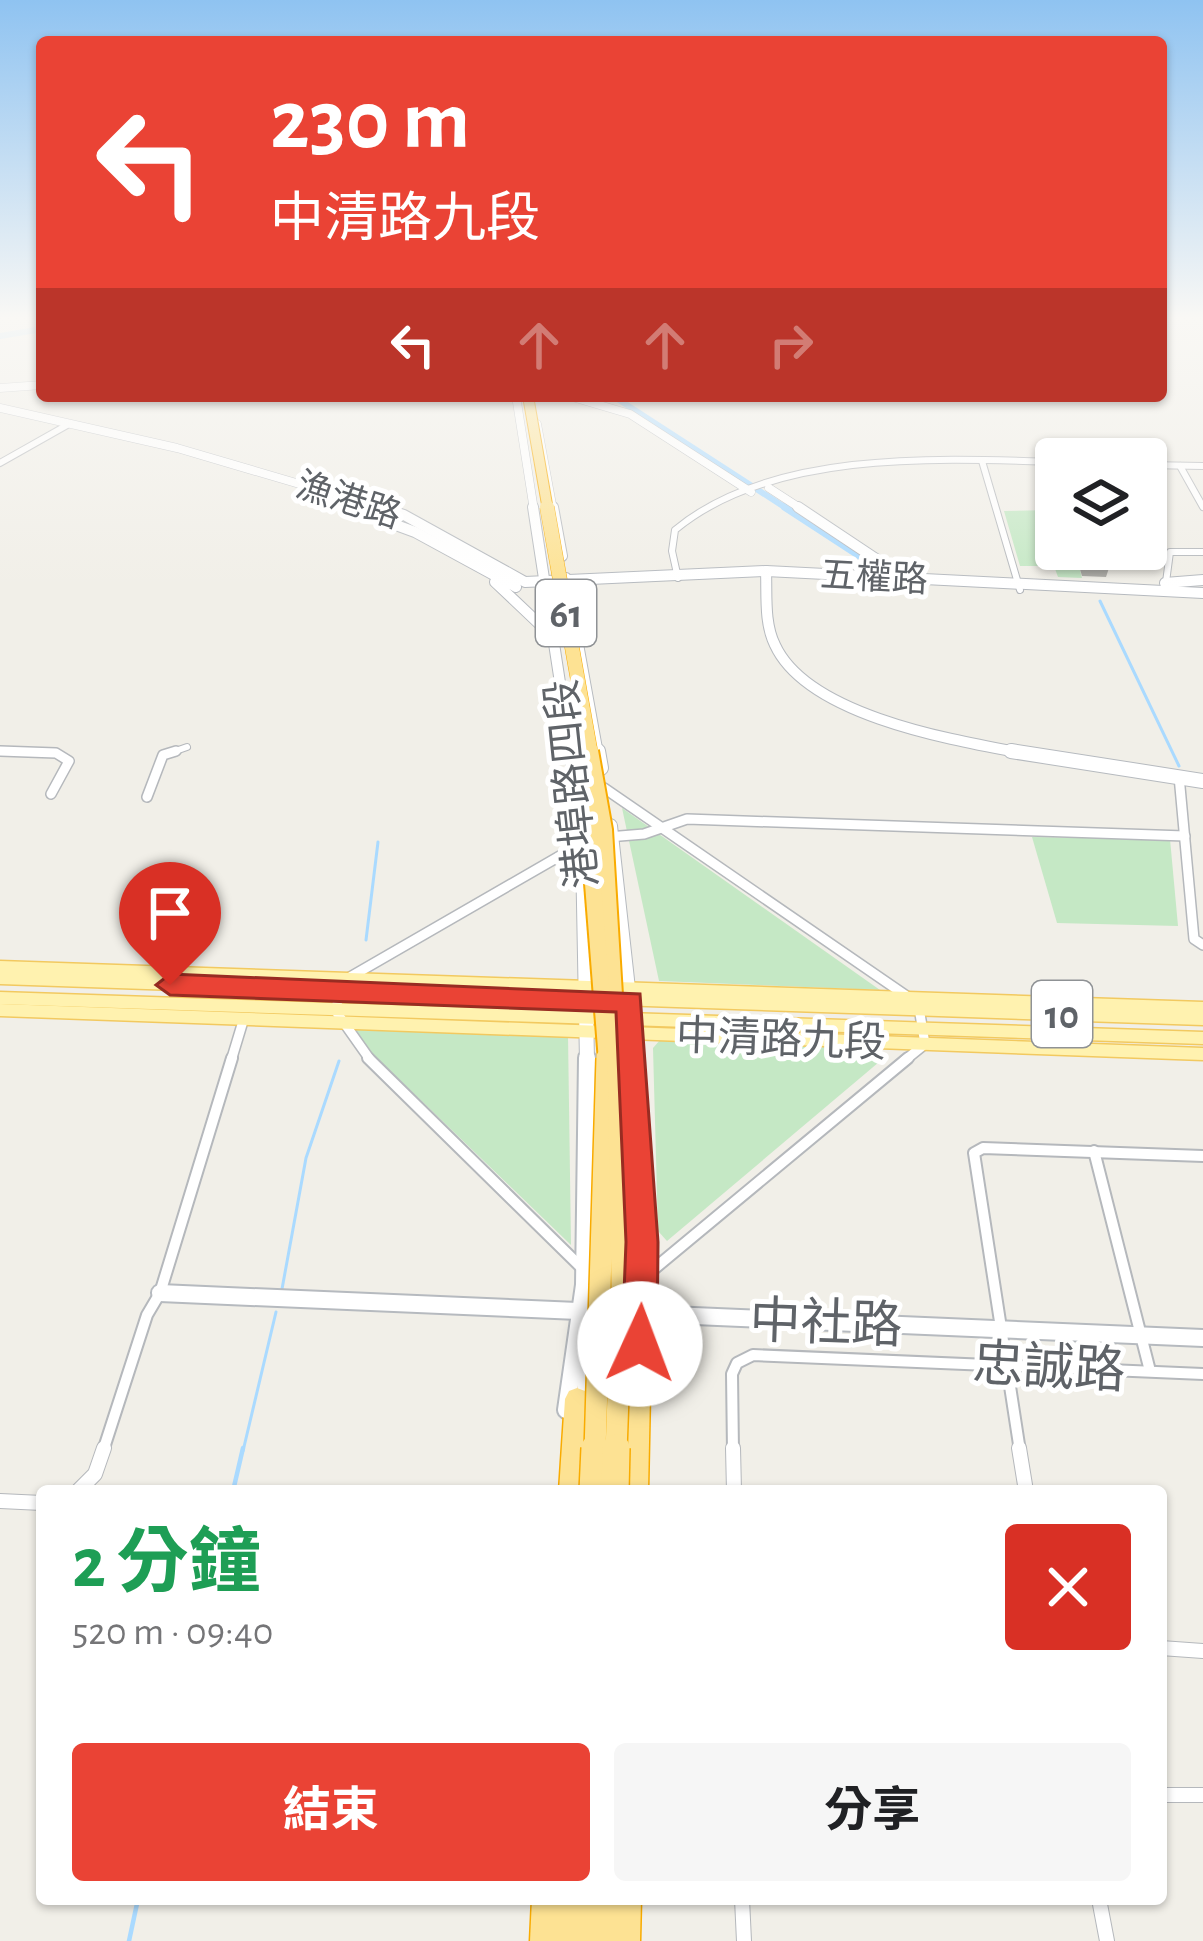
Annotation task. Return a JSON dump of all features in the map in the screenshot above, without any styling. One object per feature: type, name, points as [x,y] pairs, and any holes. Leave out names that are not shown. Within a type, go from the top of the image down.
[{"type":"highway","name":"61","points":[[526,407],[591,831],[603,976],[603,1286],[593,1485]]},
{"type":"highway","name":"61","points":[[526,407],[604,830],[616,980],[622,1287],[615,1485]]},
{"type":"highway","points":[[636,1485],[640,1344]]},
{"type":"highway","points":[[572,1485],[577,1399]]},
{"type":"highway","points":[[545,1941],[548,1905]]},
{"type":"highway","points":[[572,1941],[574,1905]]},
{"type":"highway","points":[[598,1941],[600,1905]]},
{"type":"highway","points":[[625,1941],[626,1905]]},
{"type":"main road","name":"中清路九段","points":[[0,967],[342,985],[924,1036],[1203,1054]]},
{"type":"main road","name":"中清路九段","points":[[0,978],[342,985]]},
{"type":"main road","name":"中清路九段","points":[[0,998],[339,1016]]},
{"type":"main road","name":"中清路九段","points":[[0,1010],[244,1018],[914,1003],[1203,1008]]},
{"type":"main road","name":"中清路九段","points":[[914,1003],[1203,1019]]},
{"type":"main road","name":"中清路九段","points":[[924,1036],[1203,1038]]},
{"type":"street","name":"港埠路四段","points":[[525,407],[545,589],[583,838],[588,1009],[580,1333]]},
{"type":"street","name":"港埠路四段","points":[[526,407],[568,586],[612,837],[631,1010],[642,1283]]},
{"type":"street","points":[[604,407],[630,414],[751,492]]},
{"type":"street","name":"漁港路","points":[[0,411],[177,448],[404,515],[512,577],[545,589]]},
{"type":"street","name":"漁港路","points":[[60,425],[390,521],[524,590],[545,589]]},
{"type":"street","points":[[0,460],[60,425]]},
{"type":"street","points":[[677,574],[672,539],[683,520],[711,502],[870,465],[934,458],[1035,462]]},
{"type":"street","points":[[982,460],[1020,587]]},
{"type":"street","points":[[1167,466],[1203,466]]},
{"type":"street","points":[[1180,466],[1203,507]]},
{"type":"street","points":[[769,488],[905,578]]},
{"type":"street","points":[[1166,583],[1170,552],[1203,552]]},
{"type":"street","points":[[488,574],[553,637]]},
{"type":"street","name":"五權路","points":[[545,589],[677,574],[905,578],[1020,587]]},
{"type":"street","name":"五權路","points":[[767,574],[1203,596]]},
{"type":"street","points":[[767,574],[776,649],[800,677],[852,708],[929,734],[1203,781]]},
{"type":"street","points":[[1151,593],[1166,583],[1203,580]]},
{"type":"street","points":[[147,797],[164,755],[187,747]]},
{"type":"street","points":[[0,751],[56,752],[69,761],[51,794]]},
{"type":"street","points":[[1179,776],[1194,939],[1203,945]]},
{"type":"street","points":[[604,788],[914,1003],[924,1036],[642,1283],[640,1344]]},
{"type":"street","points":[[584,1270],[357,1048],[339,1016],[342,985],[583,838],[612,837],[687,819],[1185,836]]},
{"type":"street","points":[[84,1485],[95,1474],[147,1315],[160,1293],[244,1018]]},
{"type":"street","points":[[1025,1485],[974,1154],[983,1148],[1203,1156]]},
{"type":"street","points":[[1094,1151],[1150,1371]]},
{"type":"street","name":"中社路","points":[[160,1293],[1203,1338]]},
{"type":"street","points":[[627,1485],[641,1314]]},
{"type":"street","points":[[641,1314],[647,1485]]},
{"type":"street","points":[[577,1399],[580,1333]]},
{"type":"street","points":[[561,1485],[567,1399],[580,1333]]},
{"type":"street","points":[[580,1333],[587,1399],[582,1485]]},
{"type":"street","name":"忠誠路","points":[[734,1485],[732,1374],[737,1363],[753,1355],[1203,1373]]},
{"type":"street","points":[[0,1501],[36,1503]]},
{"type":"street","points":[[1167,1648],[1203,1651]]},
{"type":"street","points":[[1167,1795],[1203,1795]]},
{"type":"street","points":[[532,1941],[534,1905]]},
{"type":"street","points":[[558,1941],[561,1905]]},
{"type":"street","points":[[612,1941],[613,1905]]},
{"type":"street","points":[[639,1905],[639,1941]]},
{"type":"street","points":[[742,1905],[744,1941]]},
{"type":"street","points":[[1100,1905],[1107,1941]]},
{"type":"green space","points":[[1035,510],[1035,566],[1020,566],[1004,511]]},
{"type":"green space","points":[[1055,570],[1080,570],[1082,578],[1058,577]]},
{"type":"green space","points":[[622,808],[880,990],[659,981]]},
{"type":"green space","points":[[1032,837],[1170,839],[1178,926],[1057,923]]},
{"type":"green space","points":[[346,1028],[568,1035],[571,1245]]},
{"type":"green space","points":[[660,1040],[877,1049],[885,1057],[667,1241],[658,1231],[653,1048]]},
{"type":"waterway","points":[[629,407],[789,510]]},
{"type":"waterway","points":[[785,507],[917,593]]},
{"type":"waterway","points":[[1100,601],[1179,766]]},
{"type":"waterway","points":[[366,940],[378,842]]},
{"type":"waterway","points":[[282,1289],[306,1158],[339,1061]]},
{"type":"waterway","points":[[243,1451],[276,1312]]},
{"type":"waterway","points":[[234,1485],[243,1448]]},
{"type":"waterway","points":[[129,1941],[137,1905]]},
{"type":"route","points":[[170,985],[630,1001],[642,1242],[640,1344]]}]
